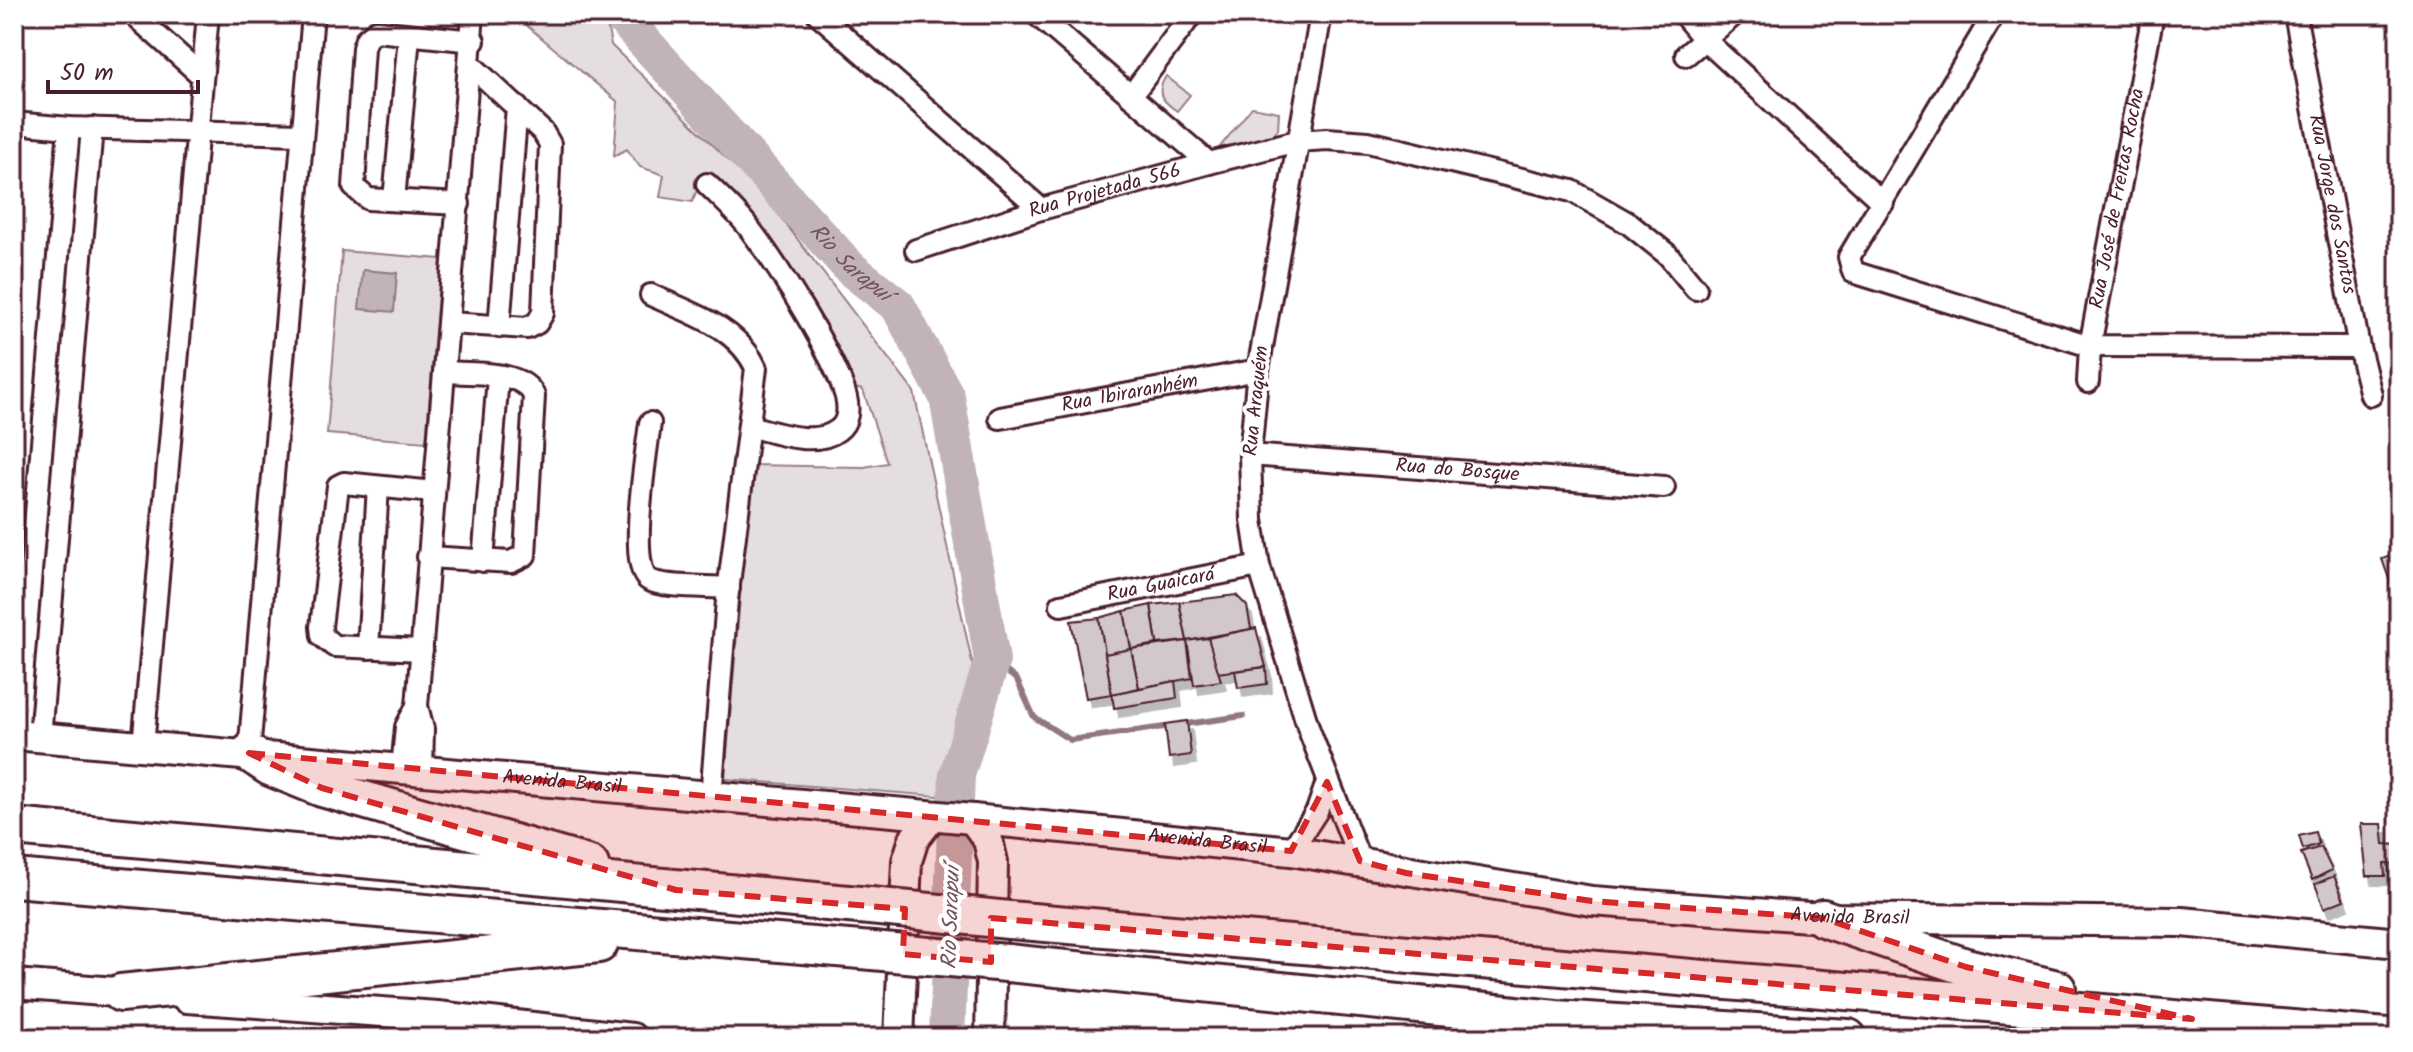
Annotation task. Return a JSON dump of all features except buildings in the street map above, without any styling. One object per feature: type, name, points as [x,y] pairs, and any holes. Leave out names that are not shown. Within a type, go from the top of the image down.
[{"type":"highway","points":[[249,753],[270,767],[322,788],[676,890]]},
{"type":"highway","points":[[14,827],[1009,920],[2399,1038]]},
{"type":"highway","points":[[14,878],[1007,963],[1556,1019],[1848,1038]]},
{"type":"highway","points":[[1823,918],[1966,967],[2192,1019]]},
{"type":"highway","points":[[121,993],[688,935]]},
{"type":"street","points":[[133,14],[201,75]]},
{"type":"street","points":[[144,735],[208,14]]},
{"type":"street","points":[[249,753],[313,14]]},
{"type":"street","points":[[412,770],[423,729],[417,706],[474,41],[473,14]]},
{"type":"street","points":[[818,14],[1041,209]]},
{"type":"street","points":[[1036,14],[1209,163]]},
{"type":"street","points":[[1131,96],[1192,14]]},
{"type":"street","name":"Rua Araquém","points":[[1321,14],[1258,370],[1250,455],[1252,520],[1259,566],[1327,782],[1360,861]]},
{"type":"street","points":[[1683,14],[1704,39],[1883,203]]},
{"type":"street","points":[[1686,55],[1735,14]]},
{"type":"street","points":[[1994,14],[1849,257],[1853,272],[2090,346],[2359,347]]},
{"type":"street","name":"Rua José de Freitas Rocha","points":[[2088,382],[2090,346],[2153,14]]},
{"type":"street","name":"Rua Jorge dos Santos","points":[[2295,14],[2371,395]]},
{"type":"street","points":[[459,204],[368,199],[354,187],[363,48],[366,39],[376,31],[474,41]]},
{"type":"street","points":[[394,200],[409,36]]},
{"type":"street","points":[[449,323],[527,328],[537,323],[543,313],[550,144],[517,107],[471,65]]},
{"type":"street","points":[[499,327],[517,107]]},
{"type":"street","points":[[14,123],[69,128],[301,134]]},
{"type":"street","points":[[24,735],[69,128]]},
{"type":"street","points":[[24,735],[92,128]]},
{"type":"street","name":"Rua Projetada 566","points":[[916,250],[1041,209],[1209,163],[1297,141],[1327,139],[1368,142],[1572,191],[1628,223],[1668,255],[1696,289]]},
{"type":"street","points":[[707,184],[748,227],[766,253],[836,370],[847,399],[844,425],[836,432],[821,437],[796,437],[749,426]]},
{"type":"street","points":[[651,295],[717,326],[737,339],[756,368],[729,588],[711,797]]},
{"type":"street","name":"Rua Ibiraranhém","points":[[1000,418],[1258,370]]},
{"type":"street","points":[[428,557],[511,562],[525,555],[534,396],[524,382],[445,372]]},
{"type":"street","points":[[483,561],[498,377]]},
{"type":"street","points":[[650,423],[637,549],[642,573],[649,580],[729,588]]},
{"type":"street","name":"Rua do Bosque","points":[[1250,455],[1664,487]]},
{"type":"street","points":[[422,650],[334,646],[322,636],[321,627],[335,492],[344,483],[434,492]]},
{"type":"street","points":[[368,648],[378,487]]},
{"type":"street","name":"Rua Guaicará","points":[[1061,605],[1259,566]]},
{"type":"street","name":"Avenida Brasil","points":[[24,735],[971,818],[1291,851],[1360,861],[1406,873],[1592,901],[1823,918],[2182,922],[2399,943]]},
{"type":"street","points":[[1291,851],[1313,820],[1327,782]]},
{"type":"street","points":[[899,1038],[907,861],[914,839],[936,816]]},
{"type":"street","points":[[971,818],[988,840],[993,862],[990,1038]]},
{"type":"street","points":[[14,984],[436,1027],[632,1038]]},
{"type":"highlighted area","points":[[249,753],[1291,851],[1327,782],[1360,861],[1406,873],[1592,901],[1823,918],[1966,967],[2192,1019],[991,918],[991,962],[903,954],[905,909],[676,890],[322,788]]},
{"type":"shaded area","points":[[513,14],[605,14],[611,45],[763,194],[914,392],[976,681],[949,776],[949,797],[725,779],[751,465],[864,467],[887,463],[863,390],[851,387],[734,199],[704,174],[692,202],[660,197],[664,175],[640,167],[627,149],[614,156],[618,102]]},
{"type":"shaded area","points":[[1166,76],[1190,95],[1177,111],[1161,96]]},
{"type":"shaded area","points":[[1252,107],[1279,112],[1278,129],[1273,135],[1222,149],[1220,147]]},
{"type":"shaded area","points":[[342,251],[441,259],[426,442],[327,434]]},
{"type":"shaded area","points":[[363,270],[397,273],[394,312],[359,309]]},
{"type":"waterway","name":"Rio Sarapuí","points":[[619,14],[851,269],[898,306],[947,397],[992,660],[957,775],[947,1038]]},
{"type":"waterway","name":"Rio Sarapuí","points":[[992,660],[1017,680],[1034,717],[1070,740],[1243,716]]}]
